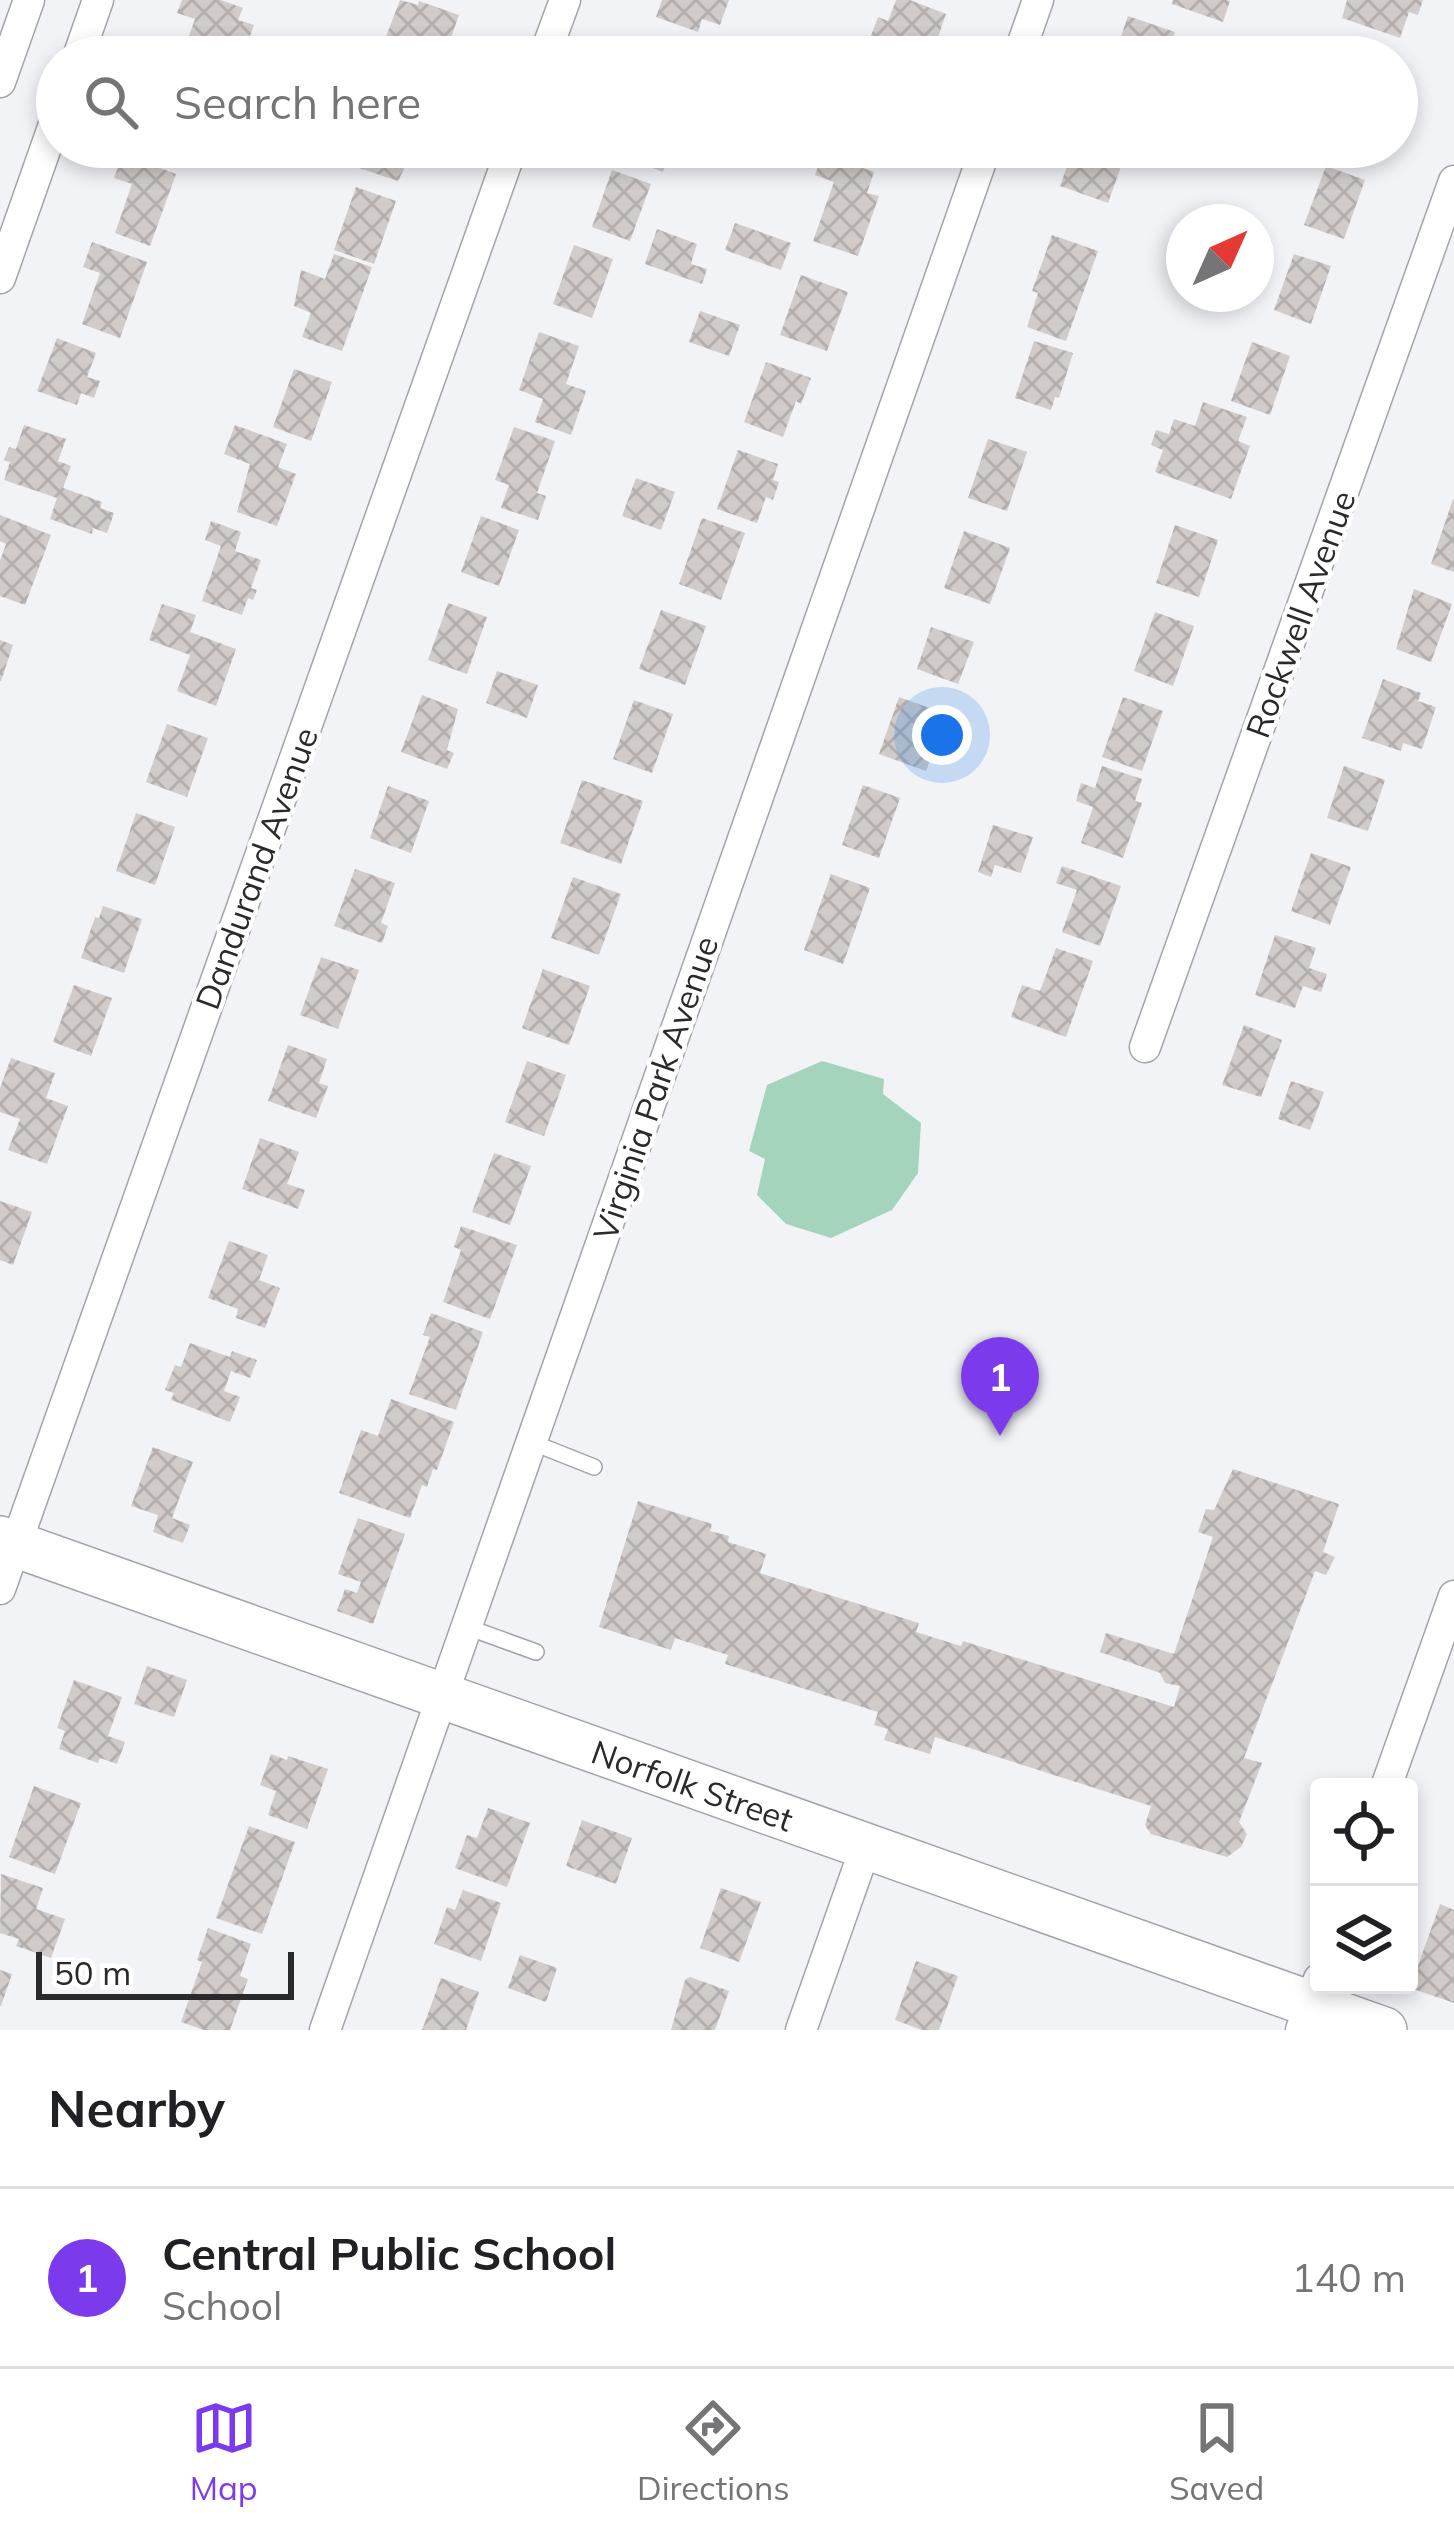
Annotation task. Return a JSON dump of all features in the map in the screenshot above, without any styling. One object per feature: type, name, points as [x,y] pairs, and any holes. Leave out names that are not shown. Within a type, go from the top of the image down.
[{"type":"street","points":[[0,82],[28,0]]},
{"type":"street","points":[[85,36],[98,0]]},
{"type":"street","points":[[552,36],[565,0]]},
{"type":"street","points":[[1025,36],[1038,0]]},
{"type":"street","points":[[0,278],[39,168]]},
{"type":"street","name":"Dandurand Avenue","points":[[0,1589],[8,1542],[504,168]]},
{"type":"street","name":"Virginia Park Avenue","points":[[325,2030],[979,168]]},
{"type":"street","name":"Rockwell Avenue","points":[[1145,1047],[1454,182]]},
{"type":"street","name":"Norfolk Street","points":[[8,1542],[1384,2030]]},
{"type":"street","points":[[1389,1778],[1454,1596]]},
{"type":"street","points":[[801,2030],[866,1846]]},
{"type":"lane","points":[[531,1442],[594,1467]]},
{"type":"lane","points":[[467,1627],[536,1652]]},
{"type":"green space","points":[[822,1061],[884,1079],[883,1094],[921,1123],[918,1173],[892,1210],[831,1238],[786,1224],[757,1195],[765,1159],[749,1151],[767,1085]]},
{"type":"building","points":[[182,0],[221,0],[243,8],[238,20],[254,25],[250,36],[189,36],[195,19],[177,13]]},
{"type":"building","points":[[400,0],[418,5],[419,1],[459,15],[452,36],[386,36]]},
{"type":"building","points":[[662,0],[729,0],[720,25],[702,19],[698,32],[656,17]]},
{"type":"building","points":[[896,0],[910,0],[946,14],[938,36],[871,36],[878,17],[888,21]]},
{"type":"building","points":[[1173,0],[1230,1],[1223,22],[1172,4]]},
{"type":"building","points":[[1347,0],[1423,0],[1418,15],[1409,12],[1401,36],[1342,18]]},
{"type":"building","points":[[1128,16],[1175,32],[1174,36],[1121,36]]},
{"type":"building","points":[[118,168],[160,168],[176,174],[150,246],[115,233],[132,184],[114,178]]},
{"type":"building","points":[[359,168],[404,168],[398,181]]},
{"type":"building","points":[[818,168],[874,172],[867,193],[879,196],[858,256],[813,241],[834,182],[815,175]]},
{"type":"building","points":[[1066,168],[1120,168],[1108,203],[1060,186]]},
{"type":"building","points":[[1325,168],[1365,180],[1344,239],[1304,225]]},
{"type":"building","points":[[612,170],[651,184],[630,241],[592,227]]},
{"type":"building","points":[[356,187],[396,201],[374,264],[334,250]]},
{"type":"building","points":[[735,223],[791,243],[781,270],[725,250]]},
{"type":"building","points":[[657,229],[697,244],[691,264],[707,269],[702,284],[645,264]]},
{"type":"building","points":[[1052,235],[1098,251],[1066,341],[1027,327],[1038,293],[1032,291]]},
{"type":"building","points":[[92,242],[147,262],[120,338],[82,324],[100,273],[83,267]]},
{"type":"building","points":[[574,245],[613,259],[592,318],[553,304]]},
{"type":"building","points":[[334,254],[372,267],[342,351],[302,337],[311,313],[294,306],[301,270],[325,279]]},
{"type":"building","points":[[1294,254],[1331,266],[1311,324],[1274,310]]},
{"type":"building","points":[[801,275],[848,292],[827,351],[780,335]]},
{"type":"building","points":[[700,311],[740,325],[729,356],[689,342]]},
{"type":"building","points":[[539,332],[579,346],[566,384],[586,391],[571,435],[535,422],[543,399],[519,390]]},
{"type":"building","points":[[57,338],[96,353],[87,377],[100,381],[94,398],[81,393],[77,405],[37,391]]},
{"type":"building","points":[[1034,341],[1073,353],[1051,410],[1015,398]]},
{"type":"building","points":[[1252,342],[1290,356],[1270,415],[1231,401]]},
{"type":"building","points":[[766,362],[811,378],[801,404],[796,401],[783,437],[744,422]]},
{"type":"building","points":[[294,369],[332,382],[311,441],[273,427]]},
{"type":"building","points":[[1203,402],[1247,417],[1238,441],[1250,446],[1231,499],[1155,472],[1163,450],[1151,445],[1156,430],[1169,434],[1174,419],[1195,426]]},
{"type":"building","points":[[24,425],[66,439],[58,461],[71,466],[63,488],[102,502],[100,508],[114,513],[107,533],[93,528],[92,534],[50,519],[57,498],[4,480],[10,462],[4,460],[9,447],[16,449]]},
{"type":"building","points":[[235,425],[287,444],[278,467],[296,474],[277,526],[237,512],[250,464],[224,454]]},
{"type":"building","points":[[514,427],[555,441],[537,493],[546,496],[538,520],[501,508],[509,485],[495,480]]},
{"type":"building","points":[[988,439],[1027,452],[1007,511],[968,498]]},
{"type":"building","points":[[738,450],[778,464],[773,500],[766,497],[757,523],[717,509]]},
{"type":"building","points":[[636,478],[675,492],[661,530],[622,516]]},
{"type":"building","points":[[1454,500],[1454,572],[1431,564]]},
{"type":"building","points":[[0,515],[51,535],[25,605],[0,596],[0,561],[6,544],[0,541]]},
{"type":"building","points":[[481,516],[519,530],[499,586],[461,572]]},
{"type":"building","points":[[702,518],[745,533],[721,600],[679,584]]},
{"type":"building","points":[[211,521],[241,532],[235,551],[261,560],[251,588],[257,590],[253,600],[248,598],[242,615],[202,601],[221,546],[205,540]]},
{"type":"building","points":[[1175,525],[1218,540],[1199,597],[1156,583]]},
{"type":"building","points":[[964,531],[1010,548],[990,604],[944,588]]},
{"type":"building","points":[[1414,589],[1452,604],[1431,662],[1396,649]]},
{"type":"building","points":[[448,603],[487,617],[467,674],[428,660]]},
{"type":"building","points":[[162,604],[196,615],[190,632],[236,649],[216,706],[177,691],[190,655],[149,640]]},
{"type":"building","points":[[661,610],[706,626],[685,685],[639,669]]},
{"type":"building","points":[[1155,612],[1194,626],[1173,686],[1134,671]]},
{"type":"building","points":[[931,627],[974,642],[958,684],[917,669]]},
{"type":"building","points":[[0,640],[13,645],[1,681],[0,681]]},
{"type":"building","points":[[497,671],[538,685],[527,718],[486,703]]},
{"type":"building","points":[[1383,679],[1421,693],[1418,701],[1436,707],[1422,749],[1403,743],[1401,751],[1362,738]]},
{"type":"building","points":[[422,695],[458,709],[447,750],[454,753],[447,769],[401,752]]},
{"type":"building","points":[[899,697],[946,714],[926,771],[879,754]]},
{"type":"building","points":[[1123,697],[1163,711],[1142,771],[1102,757]]},
{"type":"building","points":[[634,700],[673,714],[652,773],[613,759]]},
{"type":"building","points":[[167,724],[208,738],[187,797],[146,782]]},
{"type":"building","points":[[1102,766],[1142,779],[1135,801],[1142,803],[1123,858],[1081,843],[1093,807],[1076,801],[1081,783],[1095,788]]},
{"type":"building","points":[[1344,766],[1385,780],[1368,831],[1327,818]]},
{"type":"building","points":[[582,780],[643,801],[621,864],[560,843]]},
{"type":"building","points":[[863,785],[900,798],[879,858],[842,845]]},
{"type":"building","points":[[388,786],[429,801],[411,853],[370,838]]},
{"type":"building","points":[[136,813],[175,827],[155,885],[116,871]]},
{"type":"building","points":[[993,825],[1033,837],[1021,873],[995,865],[991,877],[978,872]]},
{"type":"building","points":[[1311,853],[1351,867],[1330,925],[1291,911]]},
{"type":"building","points":[[1062,866],[1121,886],[1100,946],[1062,932],[1077,890],[1056,883]]},
{"type":"building","points":[[355,869],[395,883],[381,923],[388,926],[382,943],[334,926]]},
{"type":"building","points":[[831,874],[870,888],[843,964],[804,950]]},
{"type":"building","points":[[573,877],[621,894],[599,955],[551,938]]},
{"type":"building","points":[[103,906],[142,919],[124,973],[81,958]]},
{"type":"building","points":[[1275,935],[1316,948],[1309,968],[1327,974],[1321,992],[1303,986],[1295,1008],[1255,995]]},
{"type":"building","points":[[1056,948],[1093,961],[1066,1037],[1011,1017],[1022,985],[1040,991]]},
{"type":"building","points":[[321,957],[359,970],[338,1029],[300,1015]]},
{"type":"building","points":[[543,969],[590,986],[569,1045],[522,1028]]},
{"type":"building","points":[[74,985],[112,998],[91,1056],[53,1042]]},
{"type":"building","points":[[1244,1025],[1282,1040],[1261,1097],[1222,1085]]},
{"type":"building","points":[[288,1045],[327,1059],[319,1083],[328,1086],[316,1118],[268,1101]]},
{"type":"building","points":[[11,1058],[55,1073],[46,1098],[68,1106],[47,1164],[8,1150],[20,1119],[0,1112],[0,1088]]},
{"type":"building","points":[[527,1061],[566,1075],[544,1136],[505,1122]]},
{"type":"building","points":[[1291,1081],[1324,1092],[1310,1130],[1278,1119]]},
{"type":"building","points":[[260,1138],[299,1152],[287,1184],[305,1190],[298,1209],[242,1189]]},
{"type":"building","points":[[494,1153],[531,1166],[510,1225],[472,1212]]},
{"type":"building","points":[[0,1201],[32,1212],[13,1265],[0,1260]]},
{"type":"building","points":[[461,1226],[517,1245],[490,1319],[443,1302],[461,1250],[454,1247]]},
{"type":"building","points":[[229,1241],[268,1255],[259,1280],[280,1288],[265,1328],[236,1318],[238,1309],[208,1298]]},
{"type":"building","points":[[431,1313],[483,1332],[456,1410],[409,1394],[430,1337],[423,1335]]},
{"type":"building","points":[[190,1343],[230,1357],[232,1351],[257,1360],[250,1378],[231,1371],[224,1391],[240,1397],[230,1422],[171,1400],[174,1393],[165,1390]]},
{"type":"building","points":[[391,1399],[454,1422],[437,1470],[433,1469],[427,1487],[422,1485],[410,1518],[339,1493],[361,1430],[378,1436]]},
{"type":"building","points":[[153,1447],[193,1462],[172,1518],[190,1525],[183,1543],[153,1532],[158,1515],[131,1506]]},
{"type":"building","points":[[1233,1469],[1339,1504],[1323,1552],[1335,1557],[1326,1575],[1315,1571],[1244,1758],[1262,1763],[1239,1822],[1247,1834],[1241,1847],[1227,1857],[1151,1834],[1145,1825],[1151,1806],[935,1737],[930,1754],[884,1740],[888,1729],[874,1725],[878,1712],[725,1664],[728,1655],[675,1638],[671,1650],[599,1627],[638,1501],[712,1524],[710,1531],[729,1536],[728,1542],[766,1554],[760,1573],[919,1623],[916,1632],[961,1646],[963,1641],[1174,1707],[1180,1686],[1165,1683],[1160,1673],[1100,1652],[1106,1633],[1174,1654],[1213,1537],[1198,1532],[1206,1509],[1214,1510]]},
{"type":"building","points":[[358,1518],[405,1534],[373,1624],[337,1611],[345,1589],[357,1593],[361,1582],[338,1574]]},
{"type":"building","points":[[147,1666],[187,1680],[174,1717],[134,1704]]},
{"type":"building","points":[[74,1680],[122,1697],[108,1736],[125,1742],[117,1764],[100,1758],[98,1763],[59,1749],[65,1731],[57,1728]]},
{"type":"building","points":[[271,1754],[328,1769],[307,1829],[268,1815],[276,1791],[260,1785]]},
{"type":"building","points":[[34,1786],[81,1803],[55,1874],[9,1857]]},
{"type":"building","points":[[488,1808],[530,1823],[507,1887],[455,1868],[467,1835],[477,1838]]},
{"type":"building","points":[[582,1820],[632,1838],[616,1884],[566,1866]]},
{"type":"building","points":[[249,1826],[295,1842],[262,1934],[216,1918]]},
{"type":"building","points":[[1,1874],[43,1888],[36,1909],[65,1919],[51,1958],[16,1946],[19,1939],[0,1933]]},
{"type":"building","points":[[721,1888],[761,1902],[739,1962],[700,1948]]},
{"type":"building","points":[[463,1890],[501,1903],[481,1961],[434,1944],[447,1907],[455,1910]]},
{"type":"building","points":[[1440,1904],[1454,1910],[1454,2003],[1418,1991],[1418,1966]]},
{"type":"building","points":[[208,1928],[251,1944],[240,1976],[248,1979],[230,2030],[204,2030],[181,2022],[202,1962],[197,1960]]},
{"type":"building","points":[[520,1955],[557,1968],[546,2002],[508,1988]]},
{"type":"building","points":[[916,1961],[958,1976],[939,2030],[922,2030],[895,2020]]},
{"type":"building","points":[[0,1970],[12,1974],[1,2006],[0,2006]]},
{"type":"building","points":[[690,1977],[729,1991],[715,2030],[671,2030],[685,1980]]},
{"type":"building","points":[[441,1978],[479,1992],[466,2030],[422,2030]]},
{"type":"place","name":"Central Public School","points":[[1000,1436]]}]
